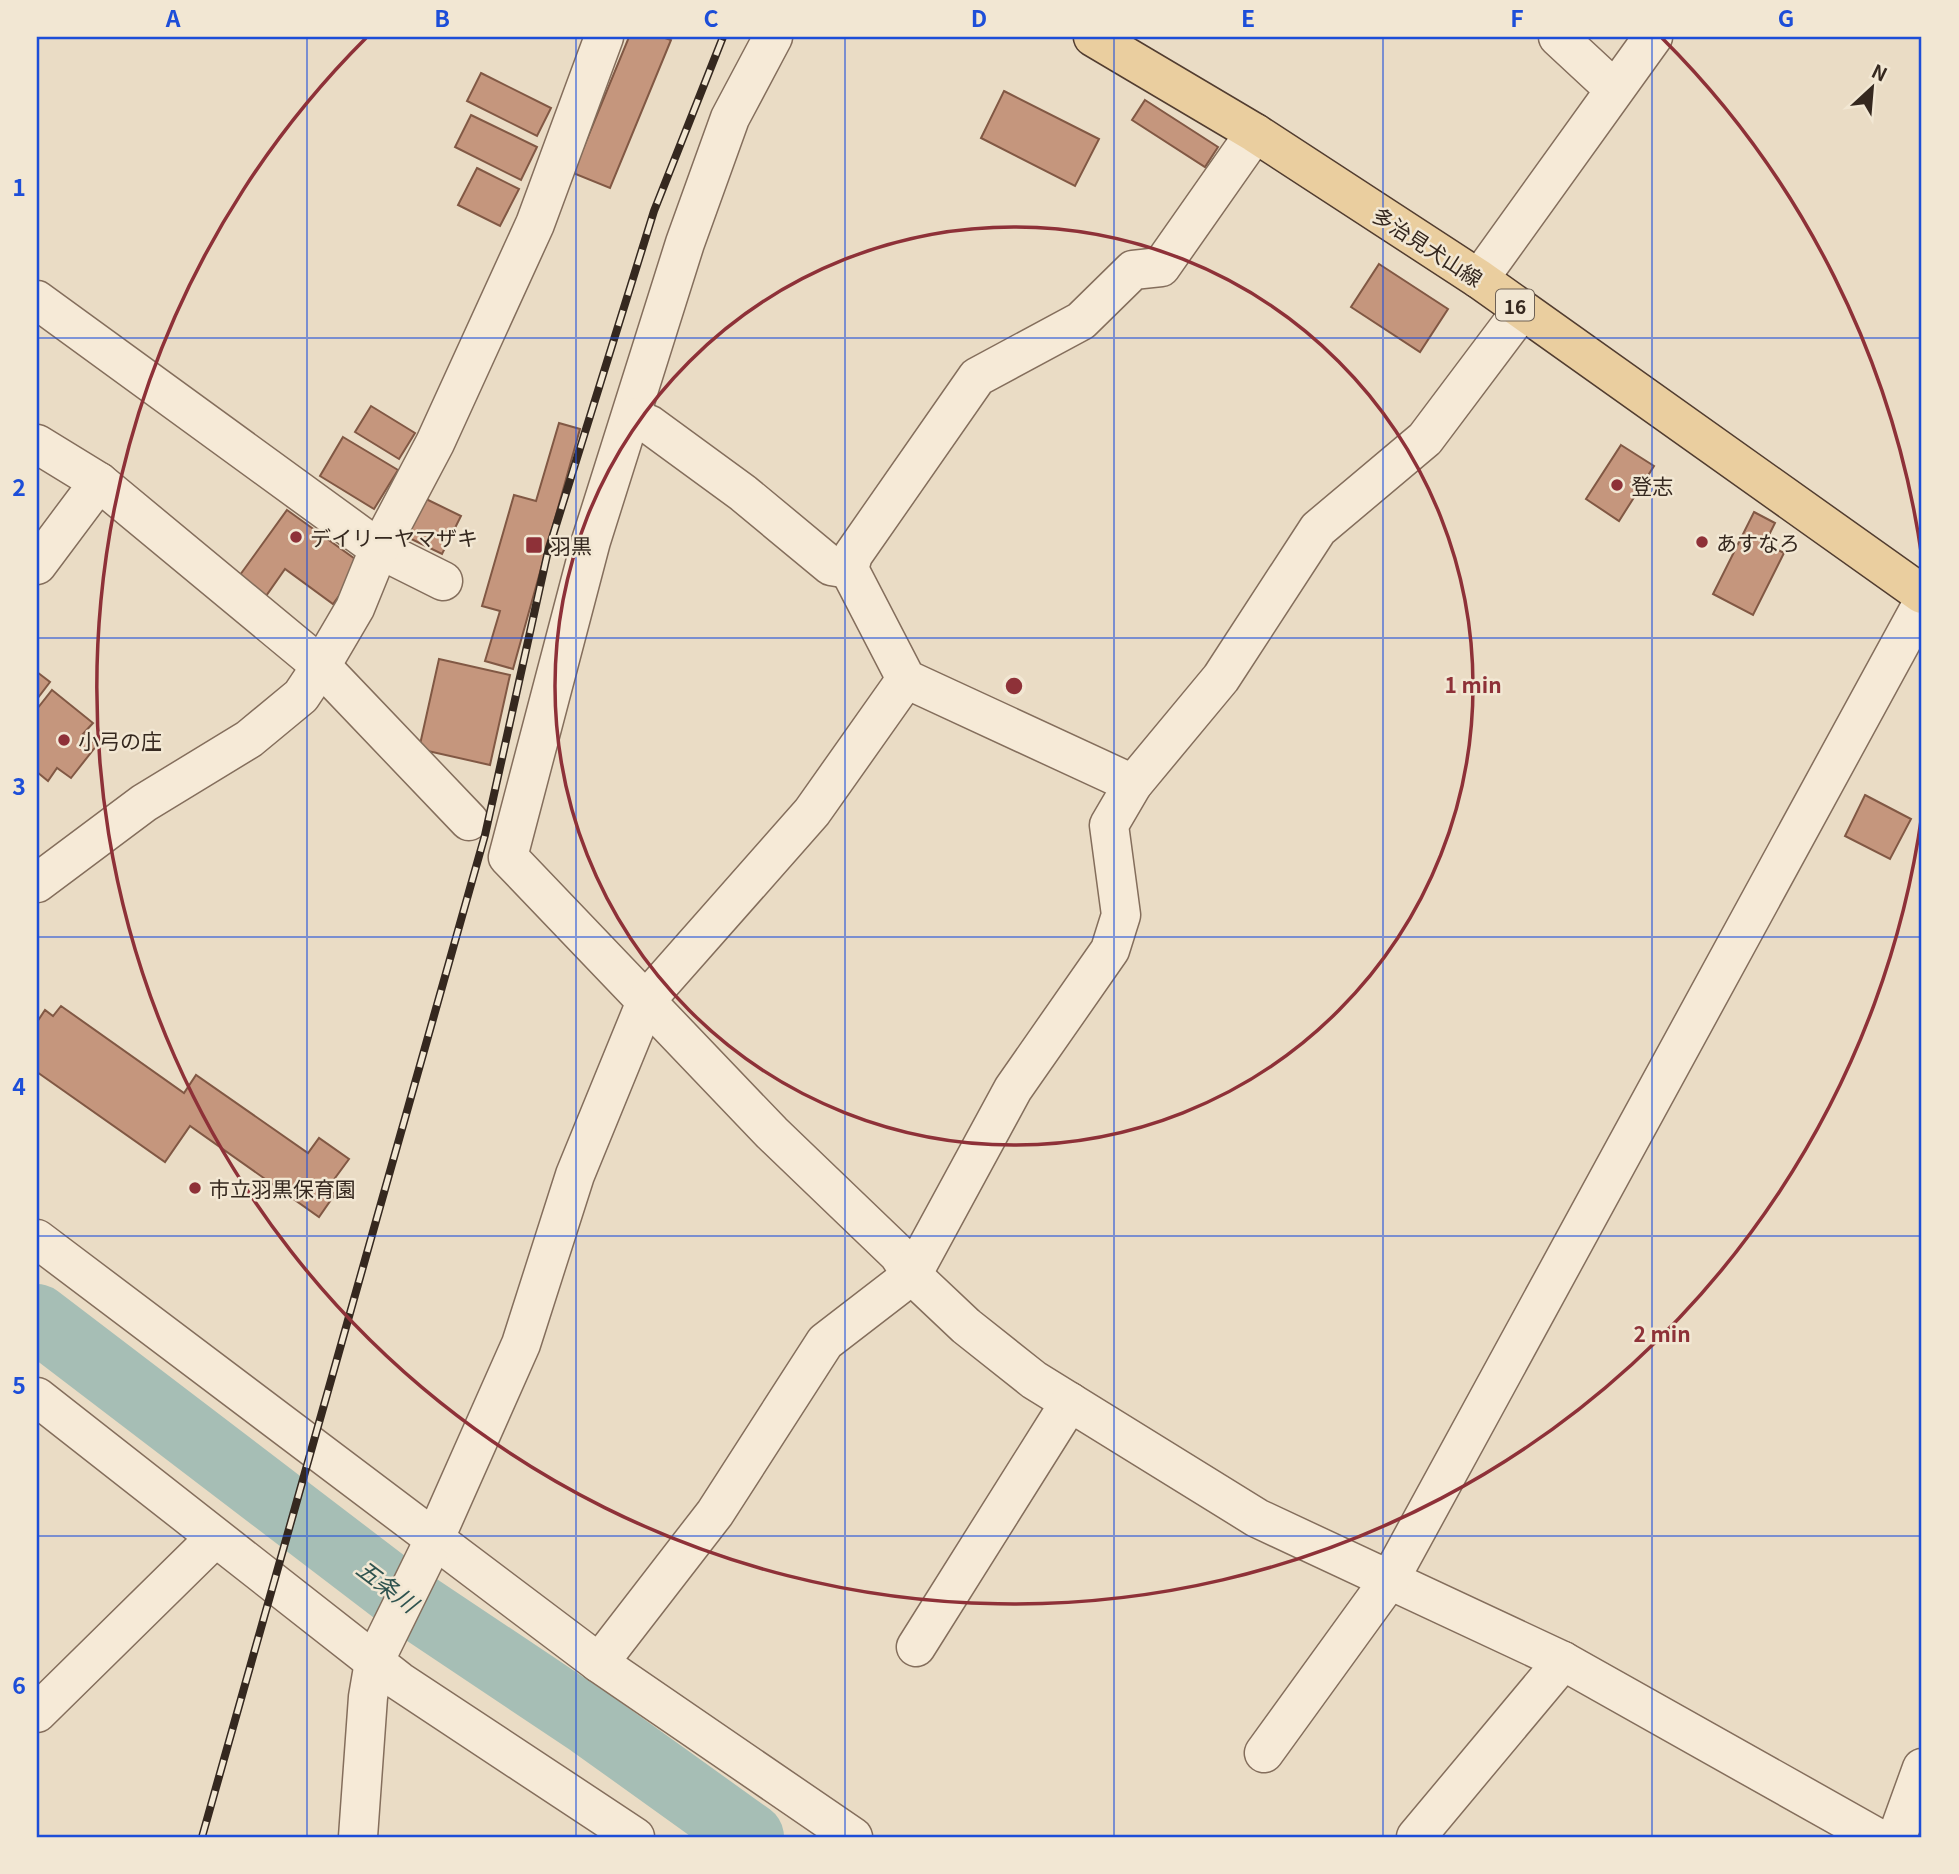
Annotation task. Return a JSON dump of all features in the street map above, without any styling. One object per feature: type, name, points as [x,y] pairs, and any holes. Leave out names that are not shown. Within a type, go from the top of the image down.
[{"type":"main road","name":"多治見犬山線","points":[[1093,37],[1255,133],[1479,279],[1922,594]]},
{"type":"street","points":[[773,37],[730,118],[685,243],[591,541],[508,857],[647,999],[772,1133],[898,1254],[912,1275],[966,1326],[1034,1380],[1257,1518],[1563,1661],[1876,1837]]},
{"type":"street","points":[[1558,37],[1614,89]]},
{"type":"street","points":[[1479,279],[1653,37]]},
{"type":"street","points":[[37,883],[144,803],[249,739],[301,696],[321,666],[355,608],[379,549],[435,443],[535,224],[596,40]]},
{"type":"street","points":[[1133,784],[906,679],[849,569],[853,555],[977,377],[1081,321],[1133,270],[1161,267],[1255,133]]},
{"type":"street","points":[[37,300],[379,549],[443,581]]},
{"type":"street","points":[[599,1663],[715,1513],[825,1342],[912,1275],[1013,1089],[1110,950],[1121,915],[1110,825],[1133,784],[1221,678],[1318,529],[1425,439],[1522,310]]},
{"type":"street","points":[[631,418],[650,425],[743,493],[831,566],[849,569]]},
{"type":"street","points":[[37,444],[99,482],[321,666],[469,821]]},
{"type":"street","points":[[37,565],[99,482]]},
{"type":"street","points":[[1264,1753],[1390,1579],[1922,604]]},
{"type":"street","points":[[358,1837],[368,1697],[378,1653],[431,1546],[521,1344],[575,1175],[647,999],[812,812],[906,679]]},
{"type":"street","points":[[37,1239],[431,1546],[853,1837]]},
{"type":"street","points":[[37,1397],[215,1538],[635,1837]]},
{"type":"street","points":[[916,1647],[1070,1402]]},
{"type":"street","points":[[37,1713],[215,1538]]},
{"type":"street","points":[[1416,1837],[1563,1661]]},
{"type":"street","points":[[1898,1837],[1922,1768]]},
{"type":"building","points":[[629,37],[662,37],[671,40],[610,188],[573,173]]},
{"type":"building","points":[[481,73],[551,108],[537,136],[467,101]]},
{"type":"building","points":[[1004,91],[1099,139],[1075,186],[981,138]]},
{"type":"building","points":[[1145,100],[1218,147],[1205,167],[1132,120]]},
{"type":"building","points":[[471,115],[537,147],[521,180],[455,147]]},
{"type":"building","points":[[477,168],[519,189],[500,226],[458,205]]},
{"type":"building","points":[[1379,264],[1448,309],[1420,352],[1351,307]]},
{"type":"building","points":[[371,406],[415,433],[399,459],[355,432]]},
{"type":"building","points":[[559,423],[580,429],[513,669],[485,661],[500,611],[482,606],[514,495],[536,501]]},
{"type":"building","points":[[343,437],[398,470],[374,509],[320,476]]},
{"type":"building","points":[[1621,445],[1654,466],[1619,521],[1586,499]]},
{"type":"building","points":[[424,498],[461,516],[442,554],[405,536]]},
{"type":"building","name":"デイリーヤマザキ","points":[[287,510],[362,564],[333,604],[285,569],[259,606],[232,586]]},
{"type":"building","points":[[1754,512],[1775,523],[1765,543],[1784,553],[1753,615],[1713,594]]},
{"type":"building","points":[[439,659],[510,675],[490,765],[419,749]]},
{"type":"building","points":[[37,672],[50,682],[37,699]]},
{"type":"building","name":"小弓の庄","points":[[52,690],[93,723],[83,734],[97,745],[71,778],[57,768],[48,781],[37,772],[37,709]]},
{"type":"building","points":[[1865,795],[1911,819],[1890,859],[1845,836]]},
{"type":"building","points":[[61,1006],[184,1093],[196,1075],[308,1153],[319,1138],[349,1159],[327,1189],[335,1194],[319,1217],[190,1126],[165,1162],[37,1072],[37,1022],[45,1010],[53,1016]]},
{"type":"waterway","name":"五条川","points":[[37,1318],[404,1598],[591,1723],[750,1837]]},
{"type":"railway","points":[[202,1837],[485,835],[548,551],[654,211],[723,37]]},
{"type":"place","name":"登志","points":[[1617,485]]},
{"type":"place","name":"デイリーヤマザキ","points":[[296,537]]},
{"type":"place","name":"あすなろ","points":[[1702,542]]},
{"type":"place","name":"羽黒","points":[[534,545]]},
{"type":"place","name":"小弓の庄","points":[[64,740]]},
{"type":"place","name":"市立羽黒保育園","points":[[195,1188]]}]
